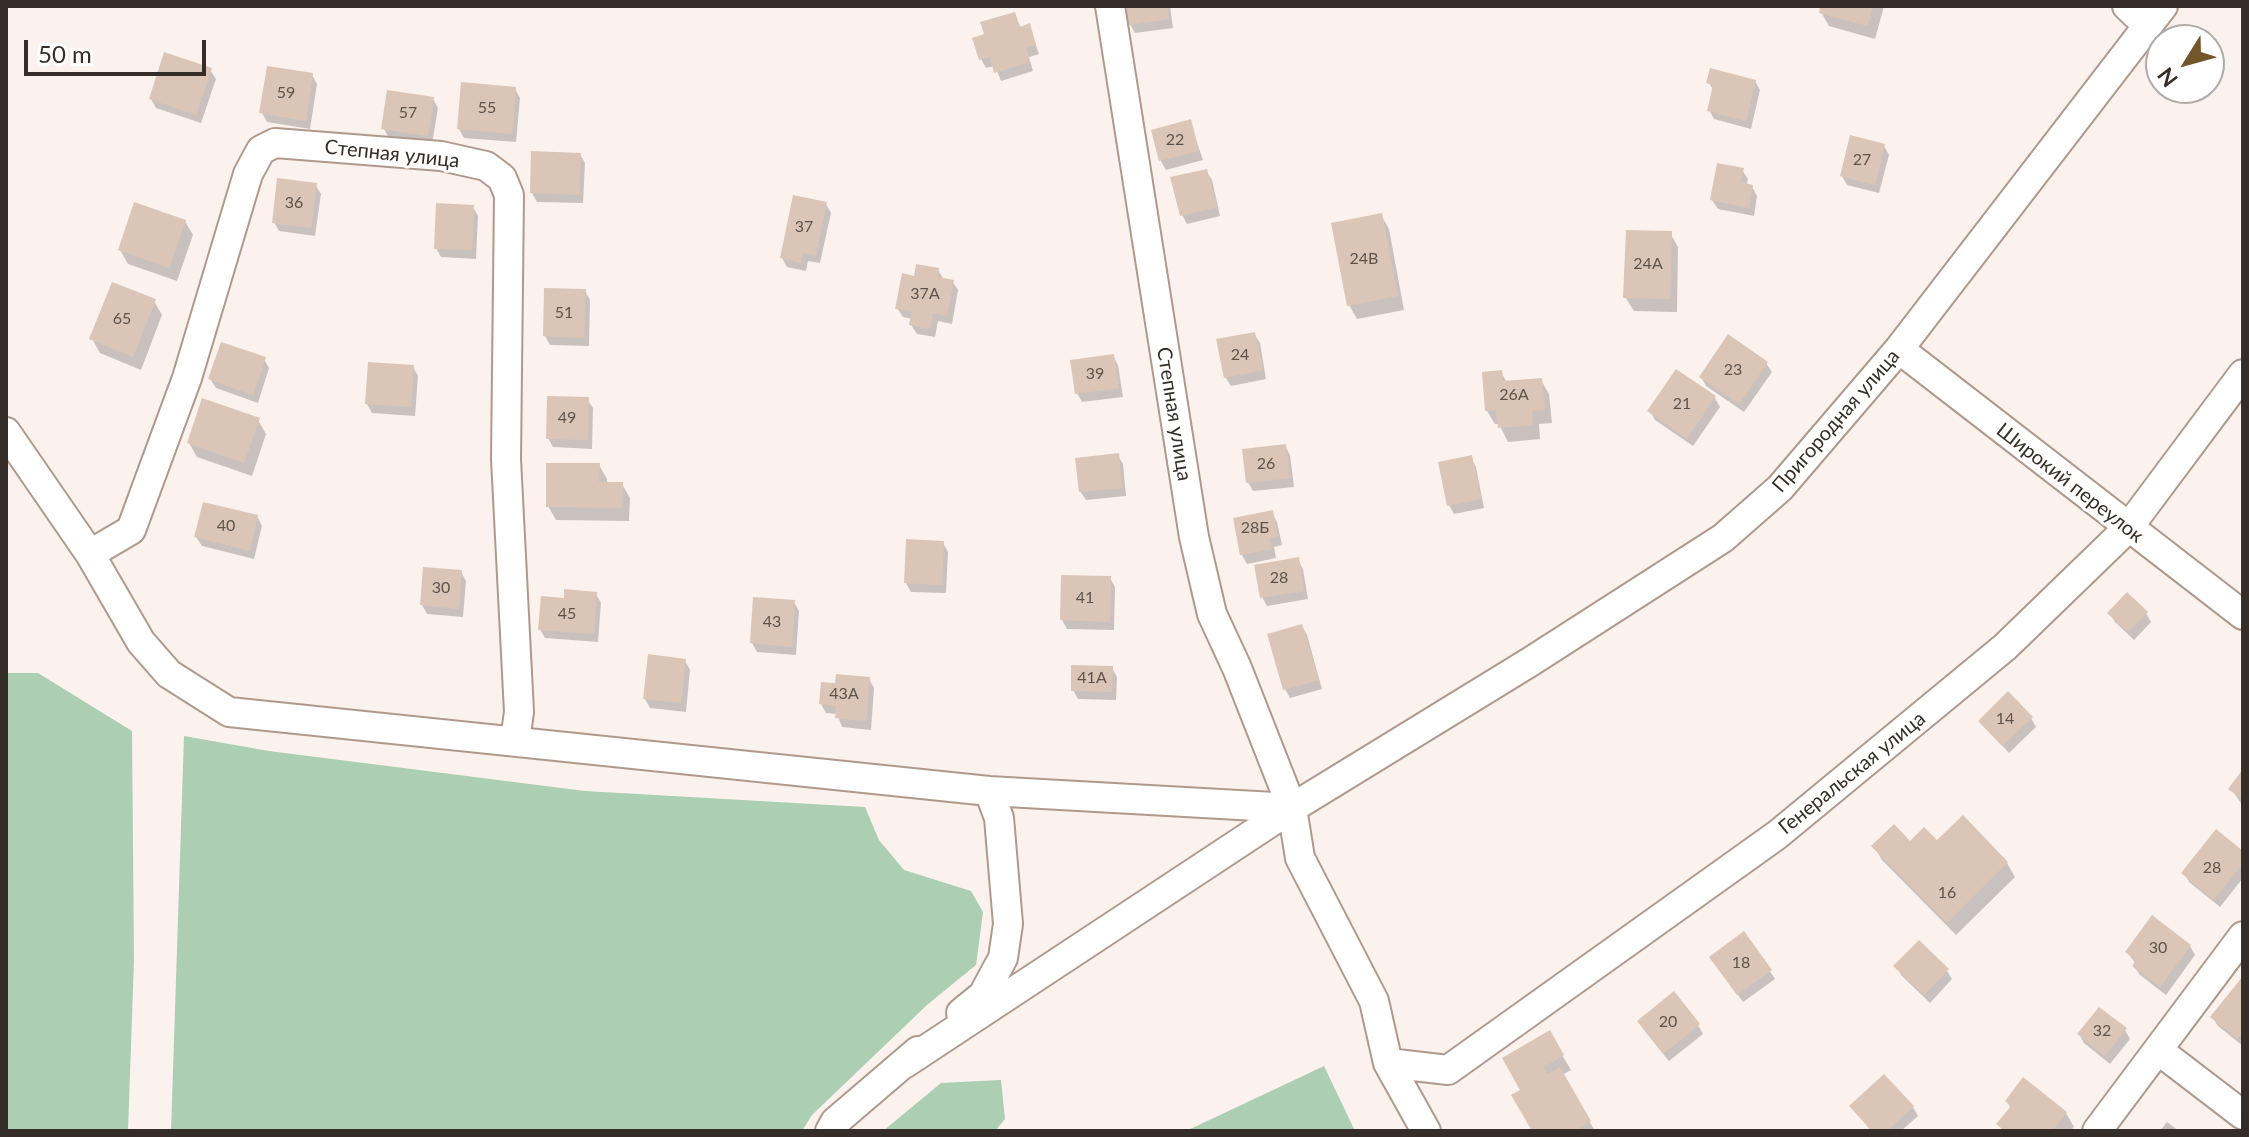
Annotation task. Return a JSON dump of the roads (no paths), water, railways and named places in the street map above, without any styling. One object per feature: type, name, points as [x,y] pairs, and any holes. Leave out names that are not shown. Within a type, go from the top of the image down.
[{"type":"street","name":"Степная улица","points":[[1110,6],[1194,537],[1212,614],[1237,668],[1292,808],[1300,858],[1374,1001],[1388,1063],[1426,1131]]},
{"type":"street","points":[[2127,6],[2156,16]]},
{"type":"street","name":"Пригородная улица","points":[[904,1064],[1292,808],[1569,638],[1723,538],[1780,488],[1899,349],[2156,16]]},
{"type":"street","name":"Степная улица","points":[[90,554],[131,530],[187,378],[248,174],[261,150],[275,143],[441,156],[486,166],[502,178],[509,195],[506,459],[519,712],[515,741]]},
{"type":"street","name":"Широкий переулок","points":[[1899,349],[2243,615]]},
{"type":"street","name":"Генеральская улица","points":[[1388,1063],[1448,1070],[1777,835],[2005,647],[2128,528],[2243,374]]},
{"type":"street","points":[[6,432],[90,554],[141,642],[169,674],[229,712],[989,791],[1292,808]]},
{"type":"street","points":[[830,1131],[835,1122],[983,995],[1003,958],[1008,924],[999,818],[989,791]]},
{"type":"street","points":[[2097,1131],[2243,936]]},
{"type":"street","points":[[2158,1050],[2243,1115]]}]
